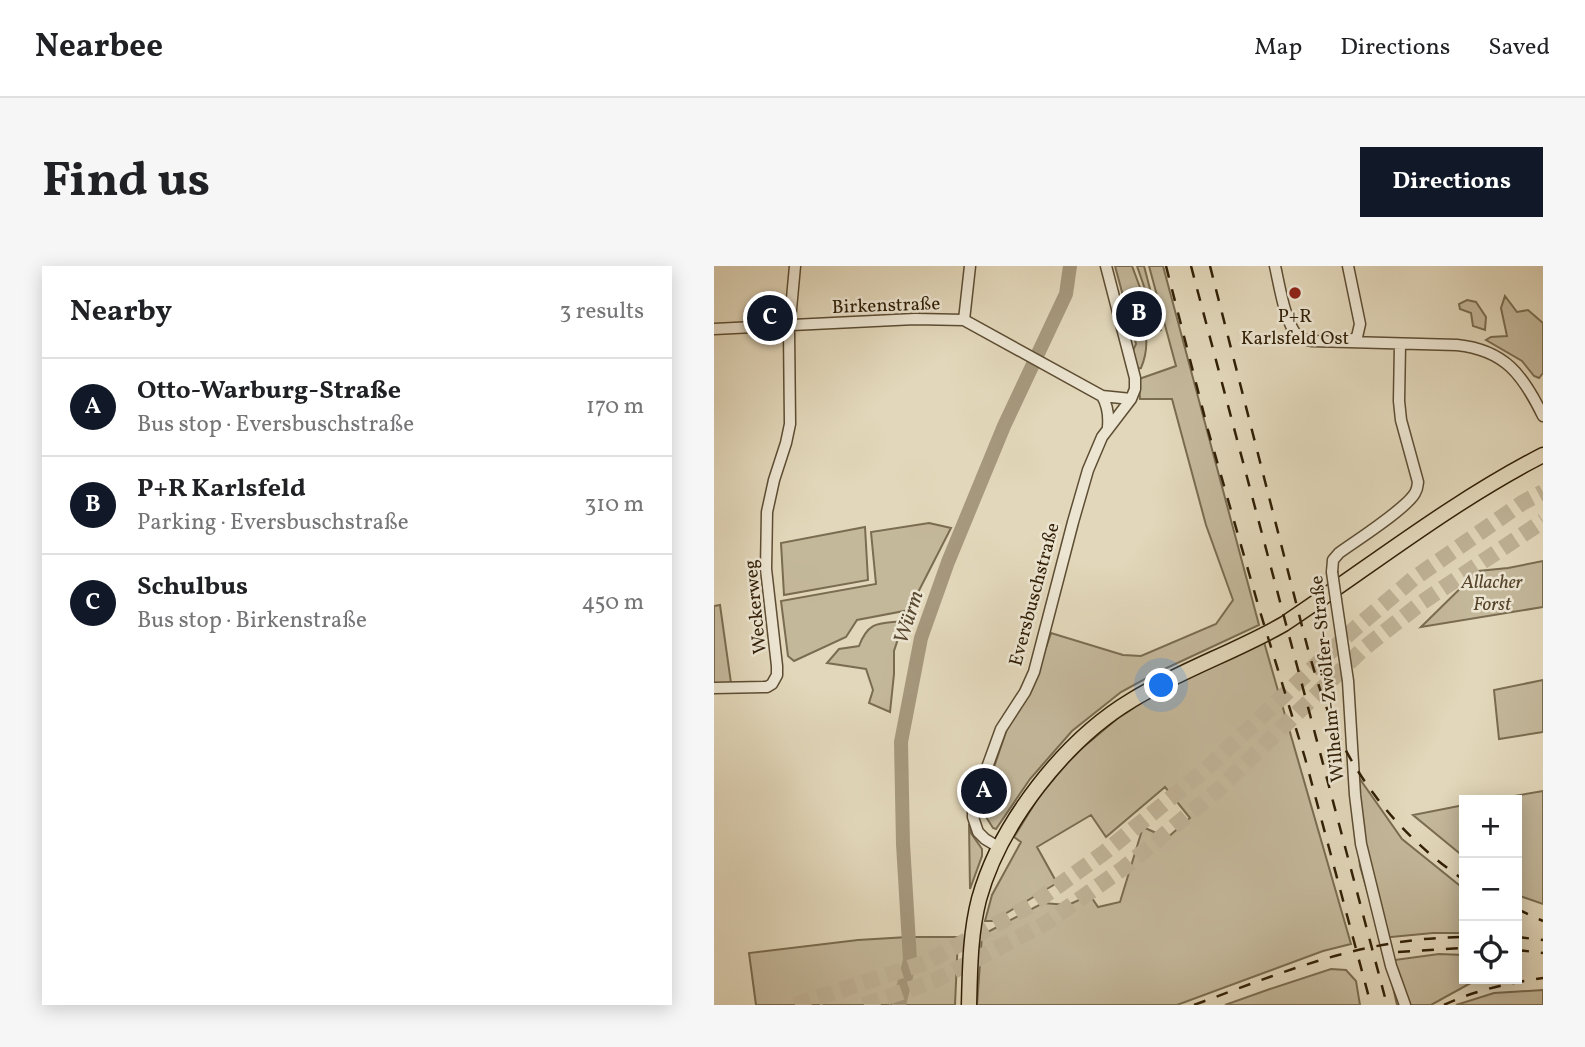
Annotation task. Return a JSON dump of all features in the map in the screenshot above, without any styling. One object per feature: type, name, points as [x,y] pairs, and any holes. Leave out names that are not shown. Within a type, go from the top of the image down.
[{"type":"main road","points":[[969,1005],[973,930],[982,890],[1000,848],[1017,818],[1036,789],[1078,742],[1130,701],[1162,683],[1259,639],[1284,624],[1486,485],[1543,455]]},
{"type":"street","name":"Weckerweg","points":[[714,688],[762,688],[772,684],[777,674],[766,569],[766,526],[769,498],[790,424],[789,324],[795,266]]},
{"type":"street","points":[[964,320],[970,266]]},
{"type":"street","points":[[1102,396],[1131,399],[1136,383],[1105,266]]},
{"type":"street","points":[[1275,266],[1289,320],[1296,334],[1306,340],[1466,346],[1489,352],[1500,357],[1520,376],[1543,416]]},
{"type":"street","points":[[1348,266],[1360,324],[1367,334],[1373,337],[1400,344]]},
{"type":"street","name":"Birkenstraße","points":[[714,329],[915,319],[964,320],[1102,396]]},
{"type":"street","points":[[1347,342],[1357,337],[1360,324]]},
{"type":"street","name":"Wilhelm-Zwölfer-Straße","points":[[1400,344],[1399,401],[1418,482],[1417,488],[1414,495],[1395,512],[1339,553],[1333,560],[1332,572],[1348,681],[1354,794],[1362,844],[1391,967],[1405,1005]]},
{"type":"street","points":[[1102,396],[1107,405],[1108,427]]},
{"type":"street","name":"Eversbuschstraße","points":[[1000,848],[978,832],[973,817],[975,801],[1001,729],[1025,692],[1034,672],[1078,503],[1095,450],[1108,427],[1131,399]]},
{"type":"green space","points":[[1115,266],[1132,266],[1145,301],[1139,303],[1146,343],[1141,368],[1136,369],[1131,355],[1136,344]]},
{"type":"green space","points":[[1137,266],[1144,266],[1161,331],[1158,327]]},
{"type":"green space","points":[[1149,266],[1163,266],[1259,625],[1121,692],[1072,731],[1030,779],[996,829],[981,809],[981,805],[1008,726],[1032,689],[1051,633],[1123,655],[1141,656],[1216,624],[1233,600],[1206,525],[1172,399],[1140,399],[1139,379],[1176,366]]},
{"type":"green space","points":[[1505,296],[1517,312],[1528,310],[1543,323],[1543,373],[1539,378],[1534,376],[1522,361],[1486,340],[1507,336],[1501,308]]},
{"type":"green space","points":[[1467,300],[1476,302],[1486,317],[1485,330],[1473,326],[1471,313],[1460,309],[1459,304]]},
{"type":"green space","points":[[929,523],[951,528],[909,610],[857,620],[846,637],[794,661],[788,656],[781,601],[876,584],[871,532]]},
{"type":"green space","points":[[865,527],[868,580],[784,595],[781,543]]},
{"type":"green space","name":"Allacher Forst","points":[[1543,561],[1543,607],[1421,627],[1478,571]]},
{"type":"green space","points":[[720,605],[731,683],[714,683],[714,606]]},
{"type":"green space","points":[[904,621],[894,651],[890,712],[869,703],[873,690],[866,669],[827,663],[839,649],[859,646],[871,627],[881,623]]},
{"type":"green space","points":[[1264,642],[1351,944],[1323,951],[1177,1005],[977,1005],[982,935],[1043,903],[1068,905],[1090,895],[1098,907],[1120,902],[1143,827],[1167,838],[1190,818],[1165,787],[1106,837],[1091,815],[1037,847],[1057,883],[993,921],[985,921],[992,895],[1021,842],[1014,837],[1040,795],[1074,755],[1125,712],[1167,687]]},
{"type":"green space","points":[[1543,680],[1543,732],[1499,739],[1494,690]]},
{"type":"green space","points":[[1350,765],[1402,839],[1459,885],[1459,933],[1381,938],[1360,866]]},
{"type":"green space","points":[[1543,791],[1543,904],[1522,897],[1520,795]]},
{"type":"green space","points":[[1459,806],[1459,853],[1413,815]]},
{"type":"green space","points":[[969,824],[971,833],[982,849],[970,889]]},
{"type":"green space","points":[[908,937],[958,937],[955,1005],[756,1005],[749,953]]},
{"type":"green space","points":[[1439,954],[1459,955],[1459,984],[1469,984],[1431,1005],[1397,1005],[1387,961]]},
{"type":"green space","points":[[1331,969],[1346,970],[1356,981],[1360,1005],[1225,1005],[1270,989]]},
{"type":"green space","points":[[1543,990],[1543,1005],[1456,1005],[1494,993]]},
{"type":"waterway","name":"Würm","points":[[899,1005],[910,960],[903,844],[901,742],[921,638],[948,562],[1004,426],[1066,294],[1070,266]]},
{"type":"tunnel","points":[[795,1005],[927,962],[1033,904],[1105,852],[1205,770],[1351,632],[1413,579],[1522,503],[1543,492]]},
{"type":"tunnel","points":[[864,1005],[934,981],[1046,923],[1125,867],[1218,790],[1363,649],[1421,603],[1543,521]]},
{"type":"railway","points":[[1166,266],[1208,430],[1305,758],[1371,1005]]},
{"type":"railway","points":[[1191,266],[1387,1005]]},
{"type":"railway","points":[[1210,266],[1307,646],[1329,715],[1358,771],[1388,812],[1424,849],[1459,876]]},
{"type":"railway","points":[[1522,911],[1543,921]]},
{"type":"railway","points":[[1194,1005],[1293,969],[1358,950],[1392,943],[1459,937]]},
{"type":"railway","points":[[1522,938],[1543,940]]},
{"type":"railway","points":[[1398,952],[1459,948]]},
{"type":"railway","points":[[1522,951],[1543,953]]},
{"type":"railway","points":[[1444,1005],[1492,988],[1543,978]]},
{"type":"place","name":"P+R Karlsfeld Ost","points":[[1295,293]]},
{"type":"place","name":"P+R Karlsfeld","points":[[1139,314]]},
{"type":"place","name":"Schulbus","points":[[770,318]]},
{"type":"place","name":"Otto-Warburg-Straße","points":[[984,791]]}]
